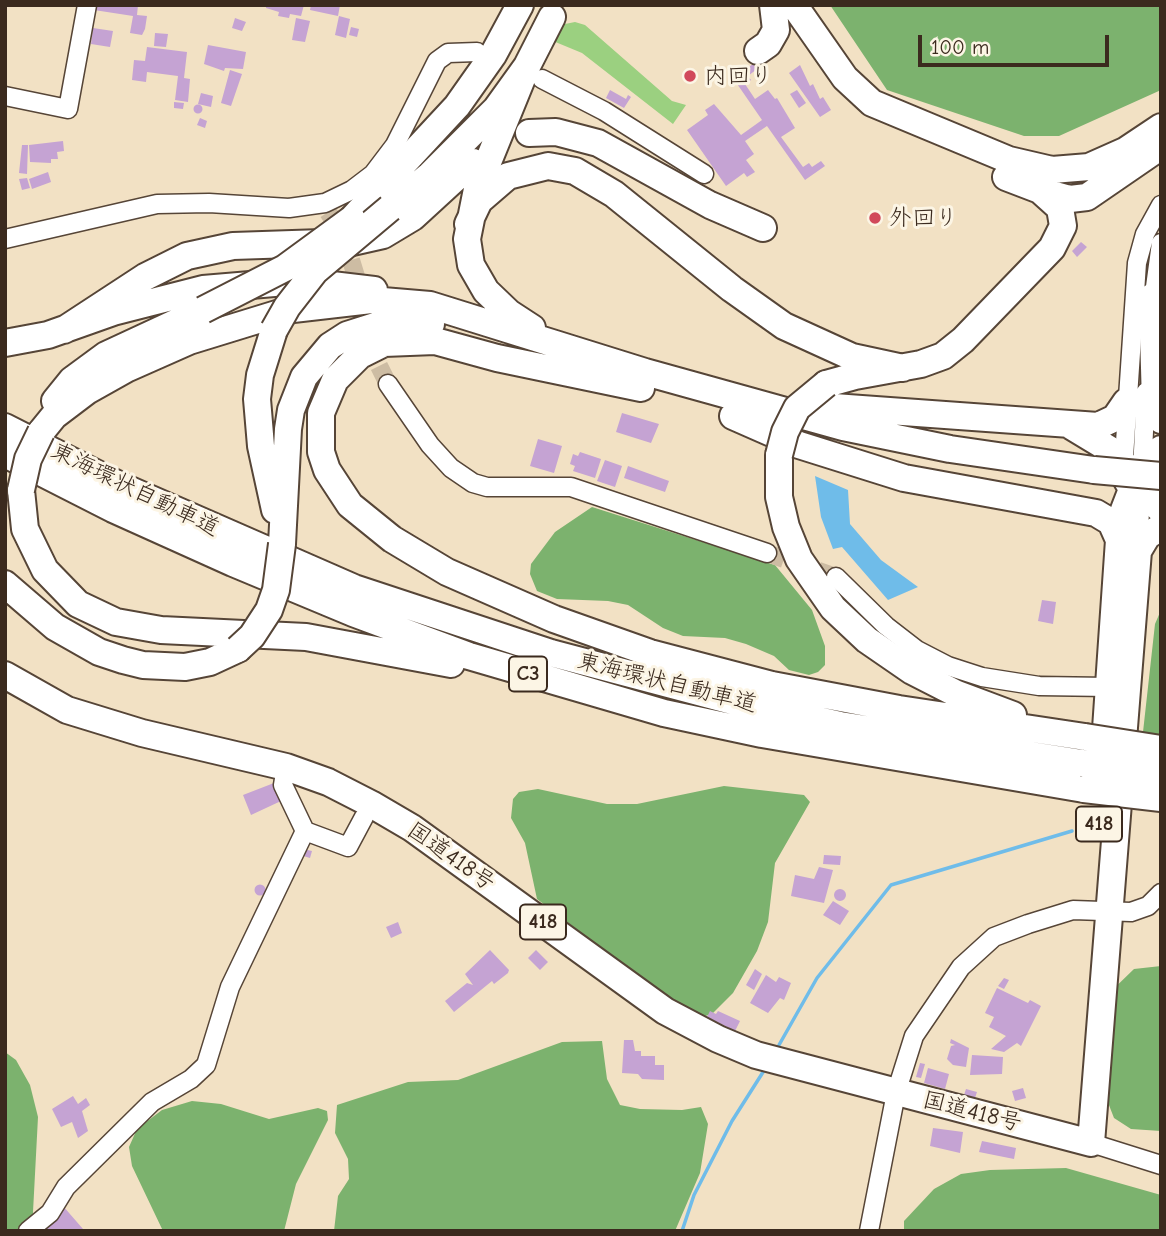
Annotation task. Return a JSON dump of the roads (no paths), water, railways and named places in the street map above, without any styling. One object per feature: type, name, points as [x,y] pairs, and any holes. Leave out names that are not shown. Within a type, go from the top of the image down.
[{"type":"highway","points":[[520,5],[493,55],[457,106],[335,211],[285,268],[86,368],[60,394],[29,458],[21,490],[25,529],[45,570],[78,604],[116,622],[162,630],[244,631],[366,646],[664,713]]},
{"type":"highway","points":[[758,51],[768,44],[776,30],[773,5]]},
{"type":"highway","points":[[794,5],[861,96],[883,109],[1009,160],[1052,170],[1089,167],[1125,151],[1161,127]]},
{"type":"highway","points":[[552,17],[534,72],[477,188],[468,224],[471,265],[486,291],[528,326],[580,352]]},
{"type":"highway","points":[[282,544],[258,422],[260,375],[274,330],[299,290],[315,271],[439,166],[534,72]]},
{"type":"highway","points":[[529,134],[556,132],[598,143],[710,205],[763,228]]},
{"type":"highway","points":[[1006,177],[1040,190],[1078,199],[1097,193],[1161,146]]},
{"type":"highway","points":[[64,330],[145,277],[199,253],[233,246],[352,242],[383,234],[413,217],[473,162]]},
{"type":"highway","points":[[468,224],[479,201],[508,176],[548,166],[575,171],[607,189],[732,289],[784,326],[852,357],[903,368]]},
{"type":"highway","points":[[1085,737],[957,694],[912,671],[867,640],[833,608],[799,559],[781,512],[779,455],[785,432],[797,408],[826,384],[933,360],[953,349],[1121,176]]},
{"type":"highway","points":[[1040,190],[1057,203],[1062,214],[1061,231],[1052,248]]},
{"type":"highway","points":[[5,343],[64,330],[172,295],[271,282],[356,286],[430,305],[580,352],[736,407],[811,450],[904,478],[1075,509],[1104,517],[1128,546],[1147,536],[1141,482],[1109,449],[1070,425]]},
{"type":"highway","points":[[1152,297],[1155,403],[1161,421]]},
{"type":"highway","points":[[41,432],[69,404],[105,380],[159,353],[221,328],[293,309],[347,302],[397,301],[430,305]]},
{"type":"highway","points":[[5,584],[55,628],[99,652],[123,660],[144,665],[185,667],[221,659],[238,649],[252,636],[269,610],[276,590],[282,544],[291,410],[304,377],[330,346],[347,335],[385,323],[428,323],[483,337],[640,388]]},
{"type":"highway","points":[[1141,482],[998,458],[640,388],[497,358],[435,341],[392,342],[360,355],[335,380],[321,413],[321,452],[327,470],[350,505],[384,533],[447,572],[554,620],[650,653],[772,685],[899,709],[1161,748]]},
{"type":"highway","points":[[736,407],[1098,426],[1108,423],[1126,402]]},
{"type":"highway","name":"東海環状自動車道","points":[[5,427],[146,498],[354,588],[551,653],[736,702],[1083,776],[1161,798]]},
{"type":"highway","name":"東海環状自動車道","points":[[5,454],[113,509],[353,613],[469,656],[664,713],[762,734],[1083,776],[1161,772]]},
{"type":"highway","points":[[1075,509],[1103,505],[1141,482]]},
{"type":"highway","name":"418","points":[[1101,912],[1109,687],[1128,546],[1141,482]]},
{"type":"highway","name":"418","points":[[1084,1141],[1128,546]]},
{"type":"highway","name":"国道418号","points":[[5,675],[67,710],[142,733],[286,767],[339,787],[412,828],[665,1011],[756,1055],[1084,1141]]},
{"type":"street","points":[[5,96],[68,109],[87,5]]},
{"type":"street","points":[[5,239],[158,204],[209,203],[335,211],[352,190],[373,174],[396,145],[437,61],[448,53],[477,52]]},
{"type":"street","points":[[534,72],[604,111],[704,174]]},
{"type":"street","points":[[1141,482],[1126,402],[1137,263],[1144,234],[1161,205]]},
{"type":"street","points":[[1141,482],[1152,297],[1161,243]]},
{"type":"street","points":[[388,384],[430,445],[451,468],[473,483],[487,487],[571,487],[767,553]]},
{"type":"street","points":[[835,577],[886,626],[917,650],[948,666],[982,677],[1039,686],[1109,687]]},
{"type":"street","points":[[286,767],[283,785],[305,831],[348,847],[364,817]]},
{"type":"street","points":[[28,1231],[50,1213],[66,1187],[152,1102],[191,1079],[206,1065],[230,987],[305,831]]},
{"type":"street","points":[[869,1231],[896,1093],[914,1036],[937,998],[961,967],[994,937],[1059,913],[1130,912],[1148,906],[1161,893]]},
{"type":"street","points":[[1084,1141],[1161,1165]]},
{"type":"water","points":[[815,476],[848,490],[850,524],[881,560],[918,587],[888,600],[842,547],[833,549],[821,517]]},
{"type":"waterway","points":[[779,1045],[817,978],[891,885],[1072,831]]},
{"type":"waterway","points":[[682,1231],[694,1195],[732,1121],[765,1069]]},
{"type":"tunnel","points":[[328,212],[343,234],[362,296]]},
{"type":"tunnel","points":[[372,340],[378,364],[388,384]]},
{"type":"tunnel","points":[[767,553],[836,577]]},
{"type":"place","name":"内回り","points":[[690,76]]},
{"type":"place","name":"外回り","points":[[875,218]]}]
